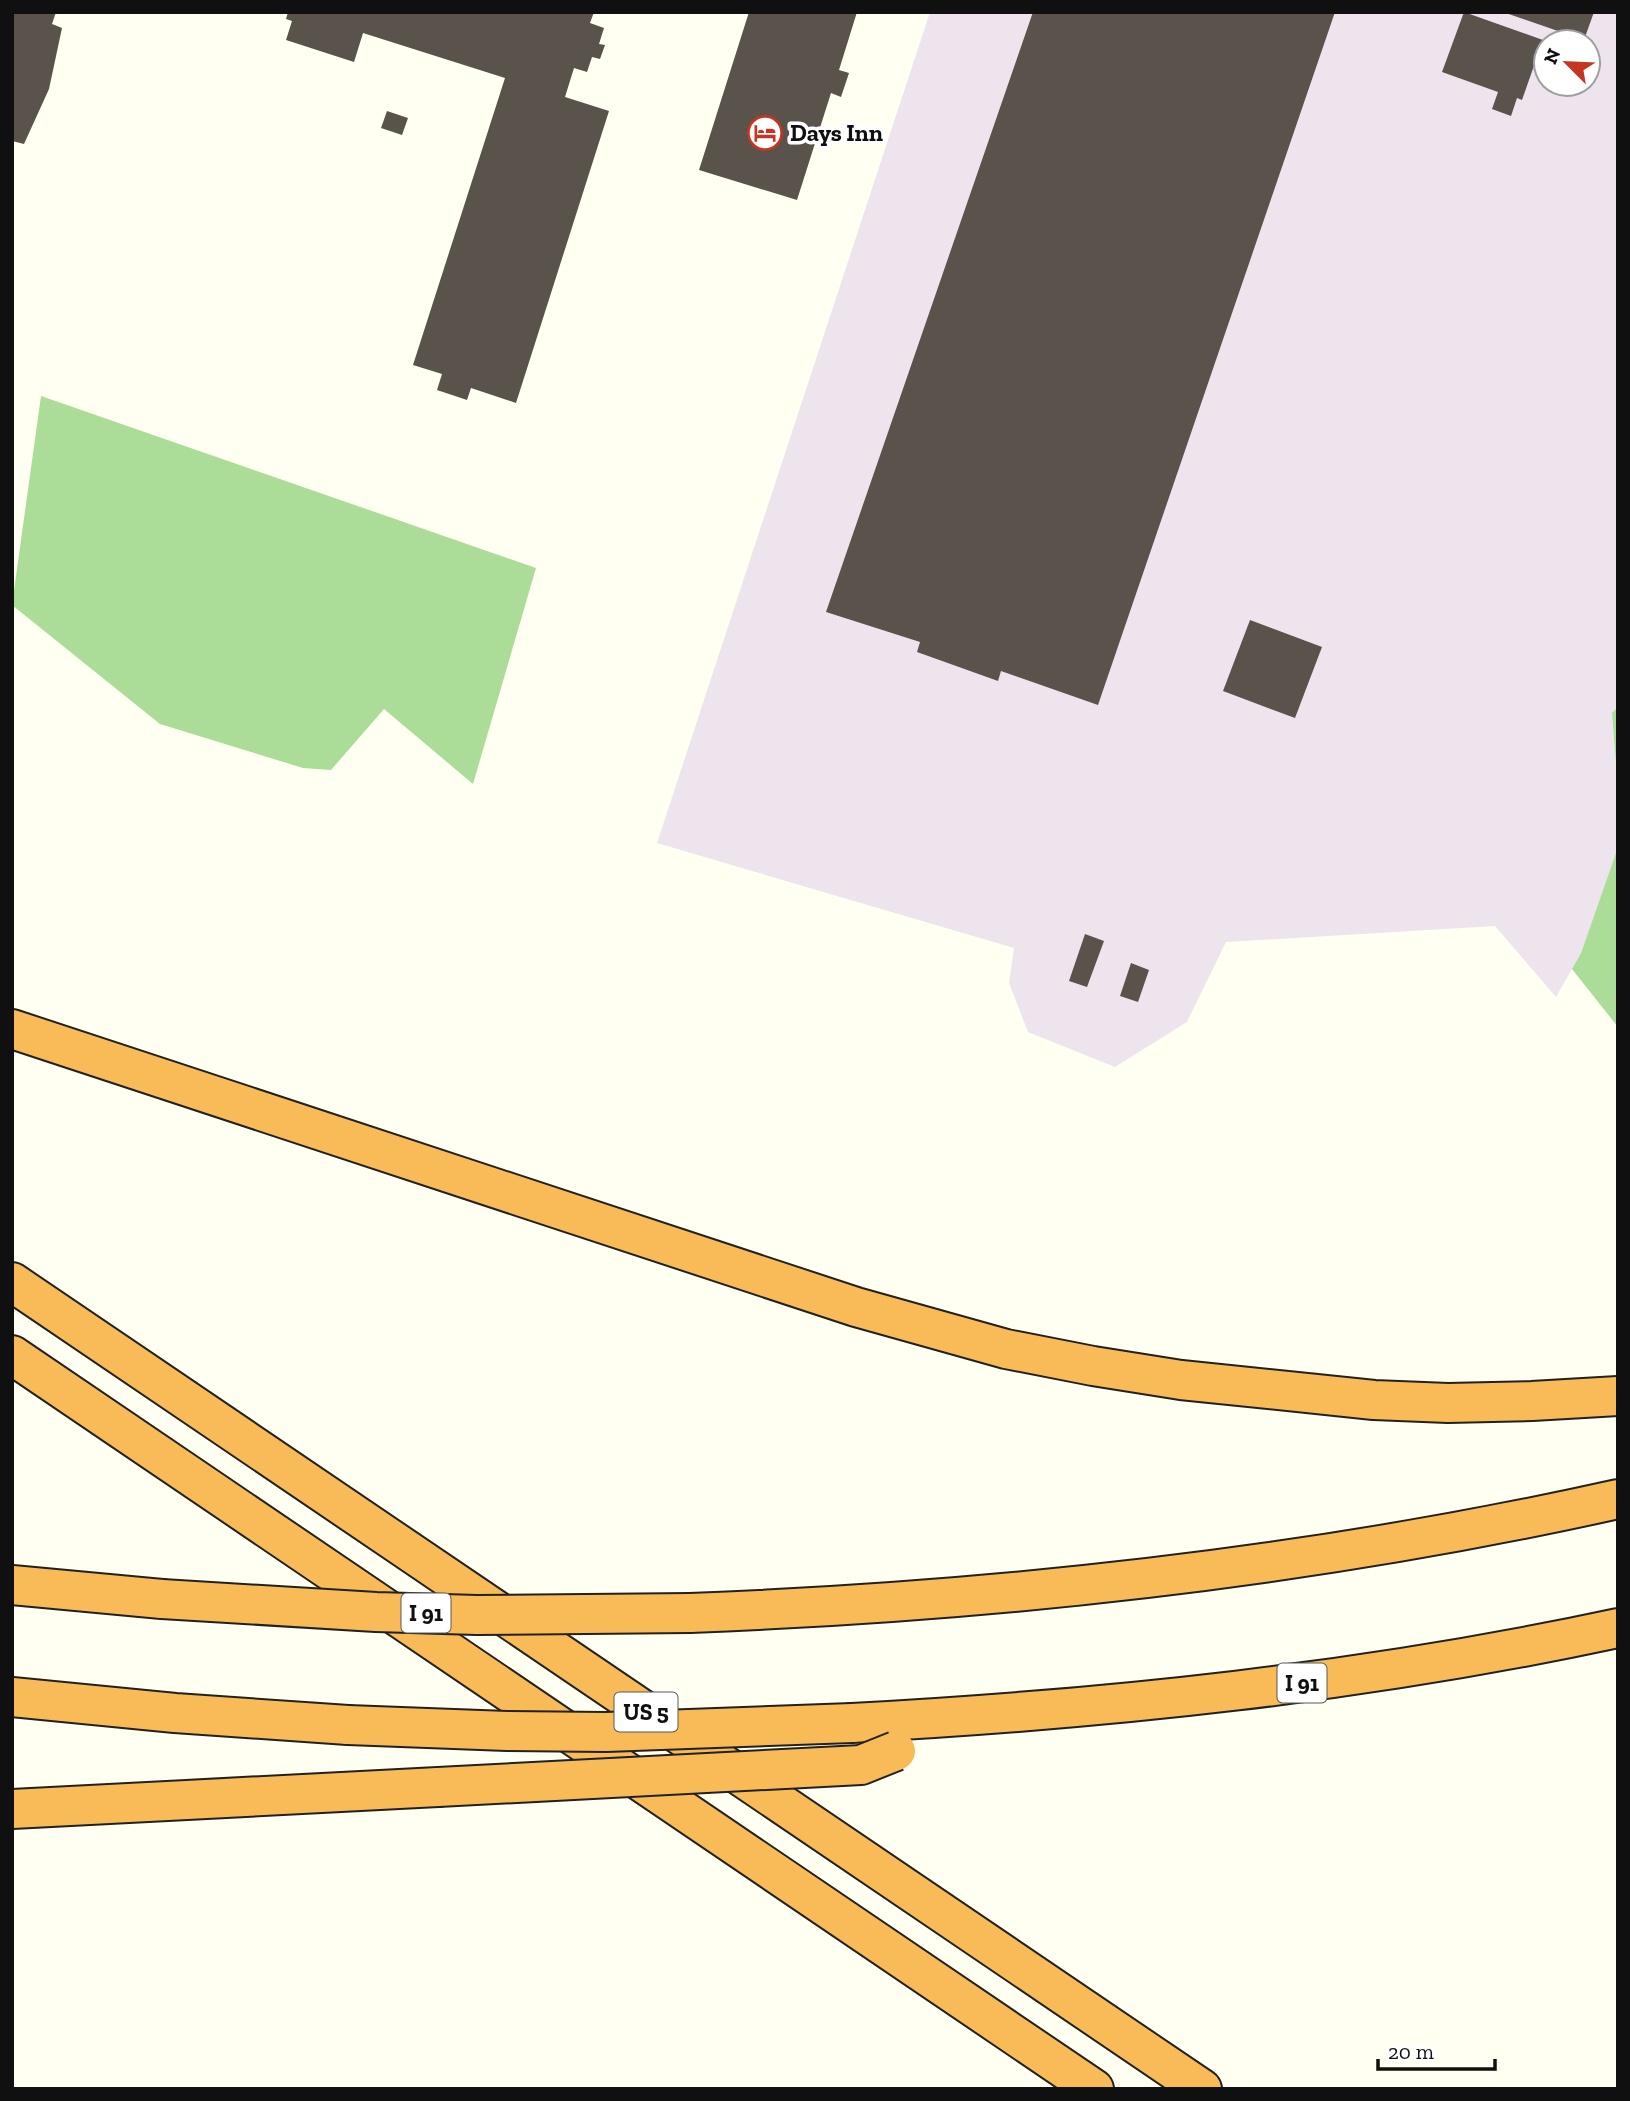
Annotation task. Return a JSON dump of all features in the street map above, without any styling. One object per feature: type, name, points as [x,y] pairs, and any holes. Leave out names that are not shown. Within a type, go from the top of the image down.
[{"type":"highway","points":[[12,1029],[856,1307],[1006,1349],[1181,1380],[1362,1399],[1448,1403],[1618,1396]]},
{"type":"highway","points":[[12,1260],[91,1335]]},
{"type":"highway","name":"US 5","points":[[12,1282],[1202,2089]]},
{"type":"highway","name":"US 5","points":[[12,1355],[1094,2089]]},
{"type":"highway","points":[[12,1363],[59,1387]]},
{"type":"highway","name":"I 91","points":[[12,1584],[162,1599],[426,1614],[690,1613],[914,1601],[1150,1578],[1411,1539],[1618,1499]]},
{"type":"highway","name":"I 91","points":[[12,1697],[175,1713],[348,1725],[507,1731],[606,1732],[852,1723],[984,1715],[1197,1696],[1334,1679],[1482,1655],[1618,1628]]},
{"type":"highway","points":[[12,1809],[861,1765],[984,1715]]},
{"type":"shaded area","points":[[930,12],[1618,12],[1618,707],[1612,713],[1618,790],[1618,847],[1581,953],[1556,997],[1495,926],[1226,942],[1187,1022],[1115,1067],[1028,1032],[1009,983],[1014,948],[657,843]]},
{"type":"green space","points":[[41,396],[536,568],[473,784],[384,709],[331,770],[303,768],[160,724],[12,605]]},
{"type":"green space","points":[[1618,707],[1618,790],[1612,713]]},
{"type":"green space","points":[[1618,847],[1618,1027],[1572,969],[1581,953]]},
{"type":"building","points":[[12,12],[56,12],[52,24],[62,28],[49,89],[24,144],[12,141]]},
{"type":"building","points":[[288,12],[594,12],[590,23],[604,28],[599,44],[605,45],[600,59],[592,57],[587,72],[574,68],[565,97],[609,111],[516,403],[471,388],[467,400],[437,390],[442,374],[413,365],[505,78],[363,33],[354,62],[286,40],[292,21],[286,19]]},
{"type":"building","name":"Days Inn","points":[[749,12],[857,12],[839,70],[849,73],[841,97],[831,93],[797,200],[699,170]]},
{"type":"building","points":[[1033,12],[1335,12],[1098,705],[1001,671],[998,681],[917,652],[920,642],[826,612]]},
{"type":"building","points":[[1464,12],[1532,36],[1532,71],[1522,100],[1517,98],[1511,116],[1492,109],[1498,92],[1442,72]]},
{"type":"building","points":[[1503,12],[1594,12],[1588,28],[1549,28]]},
{"type":"building","points":[[387,111],[408,118],[402,135],[381,128]]},
{"type":"building","points":[[1250,620],[1322,647],[1295,718],[1223,691]]},
{"type":"building","points":[[1085,934],[1104,941],[1087,987],[1069,981]]},
{"type":"building","points":[[1131,963],[1149,970],[1138,1002],[1120,996]]},
{"type":"place","name":"Days Inn","points":[[765,133]]}]
